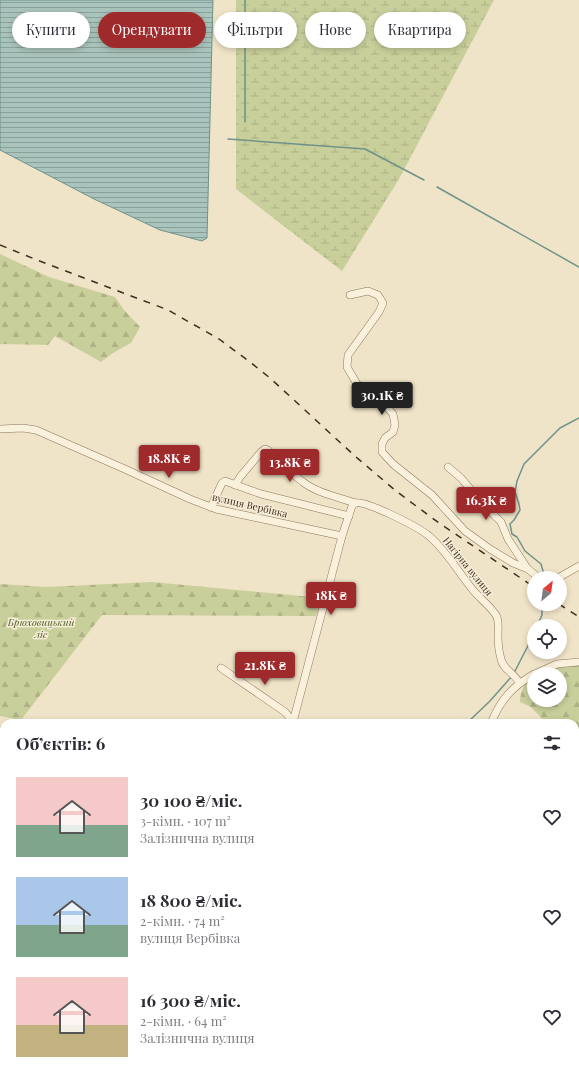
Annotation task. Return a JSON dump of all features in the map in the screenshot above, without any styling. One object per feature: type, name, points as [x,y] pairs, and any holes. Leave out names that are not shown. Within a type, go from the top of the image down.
[{"type":"street","points":[[350,295],[368,291],[378,295],[383,303],[379,312],[348,355],[347,367],[357,384],[383,403],[393,414],[395,425],[393,432],[385,438],[382,444],[382,452],[393,464],[432,495],[465,531],[513,563],[528,569]]},
{"type":"street","name":"вулиця Вербівка","points":[[0,429],[23,428],[36,430],[211,507],[342,536]]},
{"type":"street","name":"Нагірна вулиця","points":[[235,485],[261,452],[268,450],[303,482],[311,487],[355,503],[363,503],[385,512],[428,534],[447,554],[473,590],[496,616],[498,621],[498,637],[501,660],[504,666],[518,681]]},
{"type":"street","points":[[448,467],[461,478],[483,504],[501,522],[508,539],[530,571]]},
{"type":"street","points":[[211,507],[222,483],[225,482],[297,504],[349,516]]},
{"type":"street","points":[[295,719],[342,536],[352,506],[355,503]]},
{"type":"street","points":[[567,573],[579,566]]},
{"type":"street","points":[[550,667],[557,664],[579,662]]},
{"type":"street","points":[[221,668],[285,712],[291,719]]},
{"type":"street","points":[[492,719],[505,696],[518,681],[527,677]]},
{"type":"green space","points":[[236,0],[494,0],[399,179],[342,271],[236,189],[236,48],[297,48],[297,12],[236,12]]},
{"type":"green space","points":[[0,254],[49,277],[115,297],[124,310],[140,327],[131,343],[101,362],[55,336],[48,345],[0,344]]},
{"type":"green space","name":"Брюховицький ліс","points":[[152,582],[322,598],[316,616],[102,615],[22,719],[0,716],[0,584],[46,587]]},
{"type":"green space","points":[[579,662],[579,719],[542,719],[531,707],[567,707],[567,667],[557,667]]},
{"type":"green space","points":[[527,682],[527,705],[520,702],[521,694]]},
{"type":"water","points":[[0,0],[213,0],[207,238],[202,241],[160,230],[94,199],[0,150]]},
{"type":"waterway","points":[[245,0],[245,122]]},
{"type":"waterway","points":[[228,139],[365,149],[424,180]]},
{"type":"waterway","points":[[437,187],[579,267]]},
{"type":"waterway","points":[[543,571],[541,564],[525,551],[517,537],[512,534],[510,524],[520,510],[515,492],[517,481],[524,464],[560,428],[579,418]]},
{"type":"waterway","points":[[540,619],[542,611]]},
{"type":"waterway","points":[[514,673],[527,648]]},
{"type":"waterway","points":[[471,719],[489,702],[512,676]]},
{"type":"railway","points":[[0,245],[168,310],[219,339],[270,378],[356,457],[396,491],[439,523],[527,582]]},
{"type":"railway","points":[[567,609],[579,617]]}]
